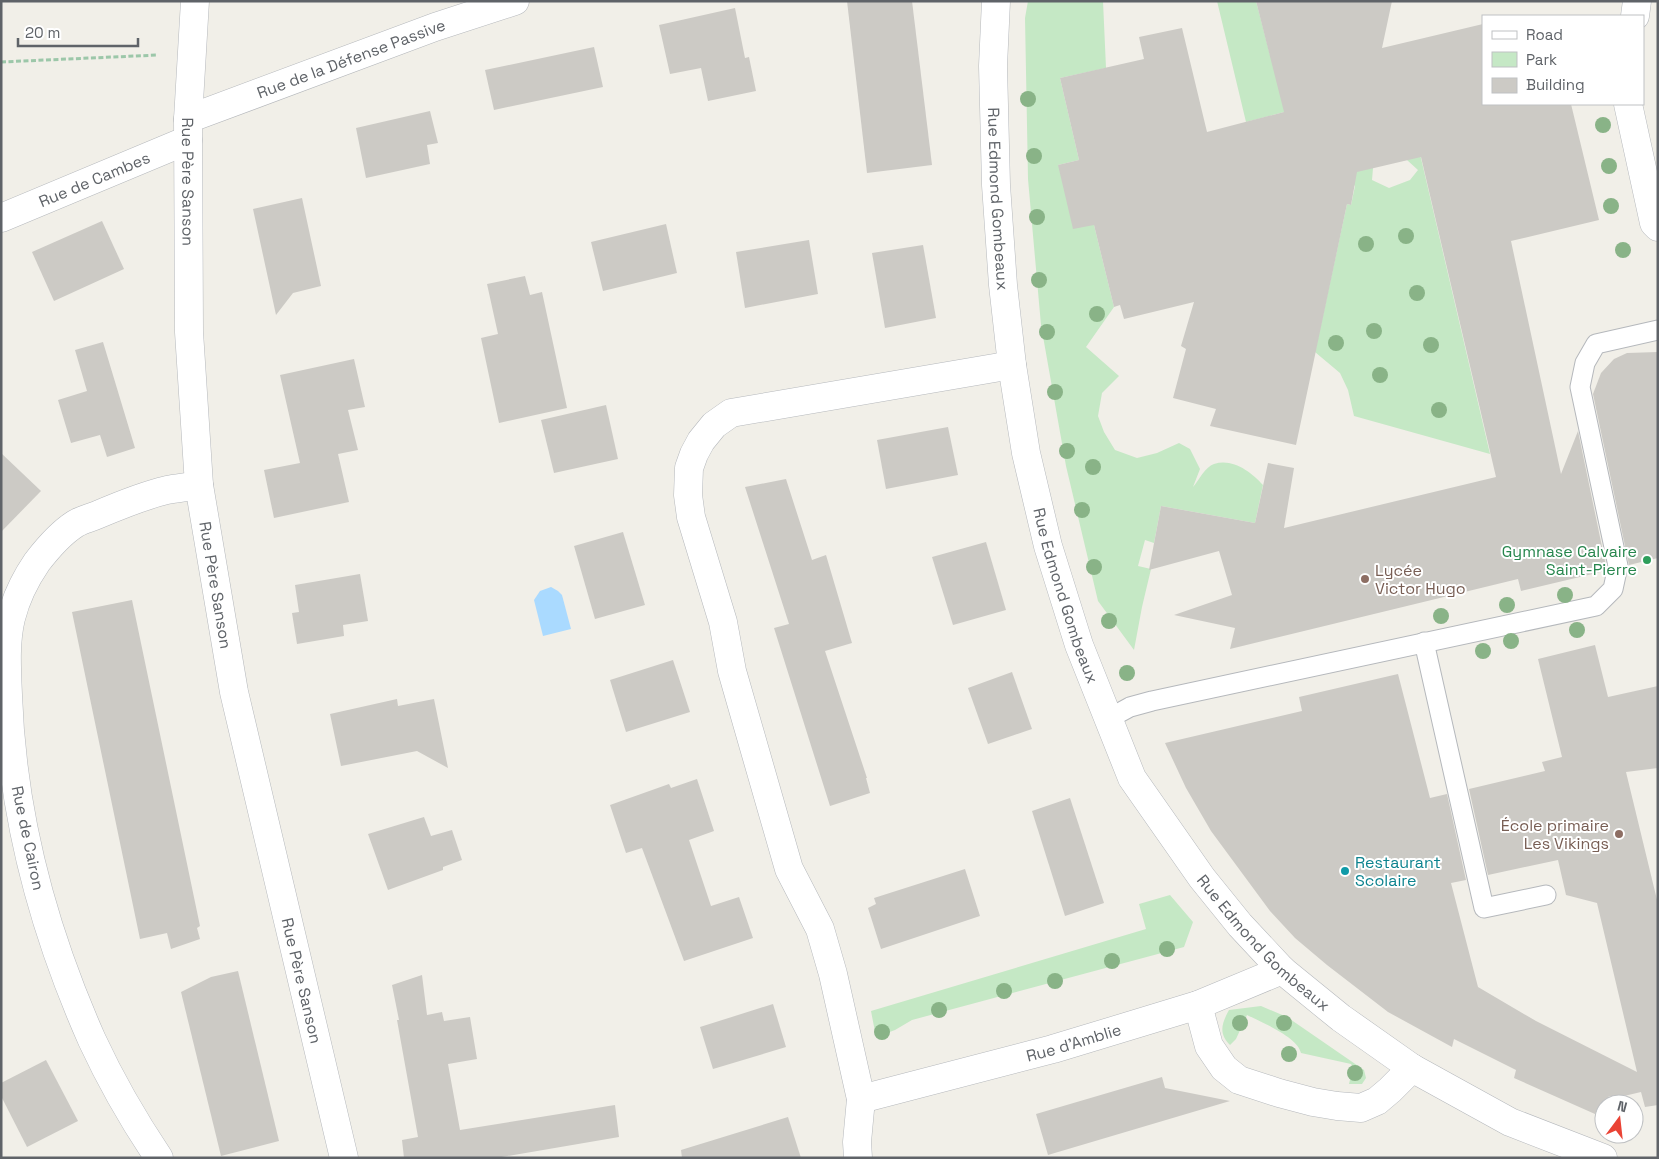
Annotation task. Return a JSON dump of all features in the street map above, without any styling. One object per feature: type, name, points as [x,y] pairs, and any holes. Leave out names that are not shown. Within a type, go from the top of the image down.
[{"type":"street","name":"Rue Père Sanson","points":[[195,1],[188,130],[189,332],[199,485],[234,692],[344,1158]]},
{"type":"street","name":"Rue de la Défense Passive","points":[[188,130],[435,28],[515,1]]},
{"type":"street","name":"Rue Edmond Gombeaux","points":[[996,1],[993,66],[996,184],[1003,285],[1012,365],[1026,453],[1048,546],[1078,645],[1132,778],[1202,878],[1240,925],[1282,970],[1341,1018],[1412,1068],[1510,1122],[1603,1158]]},
{"type":"street","points":[[1636,15],[1637,1]]},
{"type":"street","points":[[1628,105],[1654,223],[1658,226]]},
{"type":"street","name":"Rue de Cambes","points":[[1,218],[188,130]]},
{"type":"street","points":[[858,1158],[857,1142],[860,1099],[830,965],[820,929],[790,870],[732,671],[723,622],[691,517],[688,495],[689,468],[701,441],[714,425],[731,413],[1012,365]]},
{"type":"street","name":"Rue de Cairon","points":[[159,1158],[122,1100],[92,1040],[49,927],[23,821],[9,739],[8,637],[10,619],[27,578],[55,542],[75,524],[105,511],[165,490],[199,485]]},
{"type":"street","name":"Rue d'Amblie","points":[[860,1099],[1053,1049],[1198,1005],[1282,970]]},
{"type":"street","points":[[1198,1005],[1209,1046],[1224,1068],[1239,1080],[1271,1090],[1313,1102],[1361,1108],[1377,1101],[1412,1068]]},
{"type":"lane","points":[[1108,719],[1130,707],[1152,701],[1596,606],[1613,589],[1618,566],[1580,387],[1584,363],[1596,344],[1658,330]]},
{"type":"lane","points":[[1424,642],[1484,908],[1546,895]]},
{"type":"path","points":[[1,62],[162,55]]},
{"type":"green space","points":[[1028,1],[1103,1],[1106,68],[1060,78],[1079,160],[1058,165],[1094,225],[1114,307],[1086,347],[1119,376],[1102,393],[1098,416],[1104,432],[1115,450],[1137,458],[1157,453],[1179,443],[1190,449],[1200,469],[1193,487],[1208,468],[1214,464],[1221,463],[1241,467],[1263,485],[1255,523],[1161,506],[1154,543],[1145,540],[1138,566],[1151,569],[1134,650],[1098,601],[1066,466],[1041,325],[1028,179],[1025,18]]},
{"type":"green space","points":[[1217,1],[1256,1],[1270,55],[1322,102],[1246,122]]},
{"type":"green space","points":[[1420,154],[1490,454],[1354,416],[1348,390],[1340,373],[1315,352],[1347,204],[1351,205],[1355,186],[1353,184],[1358,164],[1373,168],[1372,180],[1389,188],[1410,180],[1418,170],[1407,160]]},
{"type":"green space","points":[[1170,895],[1193,922],[1184,947],[912,1020],[895,1030],[876,1037],[871,1011],[1146,929],[1139,904]]},
{"type":"green space","points":[[1261,1006],[1287,1017],[1364,1070],[1366,1078],[1362,1084],[1349,1084],[1353,1067],[1351,1064],[1301,1053],[1293,1041],[1286,1036],[1247,1015],[1236,1039],[1230,1045],[1226,1041],[1222,1028],[1229,1010]]},
{"type":"water","points":[[551,587],[562,595],[571,629],[543,636],[534,600],[540,591]]},
{"type":"building","points":[[847,1],[912,1],[932,165],[867,173]]},
{"type":"building","points":[[1256,1],[1392,1],[1382,48],[1482,24],[1482,105],[1571,105],[1599,220],[1511,241],[1561,474],[1578,431],[1606,566],[1605,571],[1521,591],[1518,579],[1230,649],[1235,628],[1174,615],[1232,595],[1219,551],[1149,570],[1161,506],[1255,523],[1268,463],[1294,468],[1284,528],[1496,477],[1421,157],[1357,172],[1351,205],[1347,204],[1296,445],[1210,426],[1216,409],[1173,398],[1186,349],[1181,346],[1194,302],[1124,319],[1120,305],[1114,307],[1094,225],[1073,229],[1058,165],[1079,160],[1060,78],[1144,59],[1139,37],[1182,28],[1207,132],[1284,112]]},
{"type":"building","points":[[735,8],[745,58],[749,57],[756,91],[708,101],[701,68],[670,74],[659,25]]},
{"type":"building","points":[[594,47],[603,87],[494,110],[485,70]]},
{"type":"building","points":[[430,111],[438,143],[427,145],[430,164],[366,178],[356,128]]},
{"type":"building","points":[[302,198],[321,286],[293,293],[276,315],[253,209]]},
{"type":"building","points":[[102,221],[124,269],[54,301],[32,252]]},
{"type":"building","points":[[666,224],[677,273],[603,291],[591,242]]},
{"type":"building","points":[[809,240],[818,294],[745,308],[736,252]]},
{"type":"building","points":[[923,245],[936,318],[885,328],[872,253]]},
{"type":"building","points":[[525,276],[530,295],[542,292],[567,408],[499,423],[481,338],[498,334],[487,284]]},
{"type":"building","points":[[103,342],[135,448],[107,457],[100,435],[71,443],[58,400],[87,391],[75,350]]},
{"type":"building","name":"Gymnase Calvaire Saint-Pierre","points":[[1658,352],[1658,558],[1629,565],[1593,394],[1601,373],[1614,359],[1627,353]]},
{"type":"building","points":[[354,359],[365,407],[348,410],[358,450],[338,454],[349,502],[274,518],[264,470],[300,463],[280,375]]},
{"type":"building","points":[[606,405],[618,459],[554,473],[541,420]]},
{"type":"building","points":[[948,427],[958,475],[886,489],[877,440]]},
{"type":"building","points":[[1,453],[41,491],[1,532]]},
{"type":"building","points":[[786,479],[812,560],[826,555],[852,643],[825,651],[867,778],[870,793],[830,806],[774,628],[789,624],[745,487]]},
{"type":"building","points":[[623,532],[645,605],[595,619],[574,546]]},
{"type":"building","points":[[986,542],[1006,610],[953,625],[932,557]]},
{"type":"building","points":[[360,574],[368,621],[343,625],[344,636],[297,644],[292,613],[299,612],[295,585]]},
{"type":"building","points":[[132,600],[200,926],[197,928],[200,939],[171,949],[167,933],[140,939],[72,612]]},
{"type":"building","name":"Restaurant Scolaire","points":[[1595,645],[1608,697],[1658,686],[1658,768],[1626,772],[1658,904],[1658,1105],[1645,1107],[1644,1094],[1641,1092],[1632,1094],[1594,1094],[1594,1114],[1514,1078],[1516,1070],[1454,1039],[1452,1047],[1388,1012],[1295,938],[1270,911],[1211,831],[1186,788],[1165,743],[1302,711],[1299,697],[1398,674],[1430,798],[1447,794],[1466,880],[1451,883],[1478,987],[1536,1021],[1637,1072],[1597,903],[1566,895],[1558,860],[1488,875],[1469,789],[1545,771],[1542,762],[1562,757],[1538,659]]},
{"type":"building","points":[[673,660],[690,712],[626,732],[610,680]]},
{"type":"building","points":[[1012,672],[1032,729],[988,744],[968,688]]},
{"type":"building","points":[[397,699],[398,706],[434,699],[448,768],[417,751],[341,766],[330,714]]},
{"type":"building","points":[[697,779],[714,831],[689,840],[711,906],[739,897],[753,938],[684,961],[642,848],[626,853],[610,805],[669,784],[671,788]]},
{"type":"building","points":[[1070,798],[1104,903],[1065,916],[1032,811]]},
{"type":"building","points":[[424,817],[431,836],[452,830],[462,860],[443,867],[443,870],[388,890],[368,834]]},
{"type":"building","points":[[965,869],[980,916],[881,949],[868,908],[876,904],[874,898]]},
{"type":"building","points":[[238,971],[279,1141],[221,1156],[181,992],[211,977]]},
{"type":"building","points":[[422,975],[427,1015],[442,1012],[444,1021],[470,1017],[477,1059],[448,1064],[460,1130],[615,1105],[619,1137],[496,1158],[404,1158],[402,1140],[418,1137],[392,985]]},
{"type":"building","points":[[773,1004],[786,1047],[713,1069],[700,1027]]},
{"type":"building","points":[[46,1060],[78,1121],[27,1147],[1,1096],[1,1083]]},
{"type":"building","points":[[1162,1077],[1165,1088],[1230,1101],[1048,1155],[1036,1114]]},
{"type":"building","points":[[788,1117],[801,1158],[682,1158],[681,1150]]},
{"type":"place","name":"Gymnase Calvaire Saint-Pierre","points":[[1647,560]]},
{"type":"place","name":"Lycée Victor Hugo","points":[[1365,579]]},
{"type":"place","name":"École primaire Les Vikings","points":[[1619,834]]},
{"type":"place","name":"Restaurant Scolaire","points":[[1345,871]]}]
